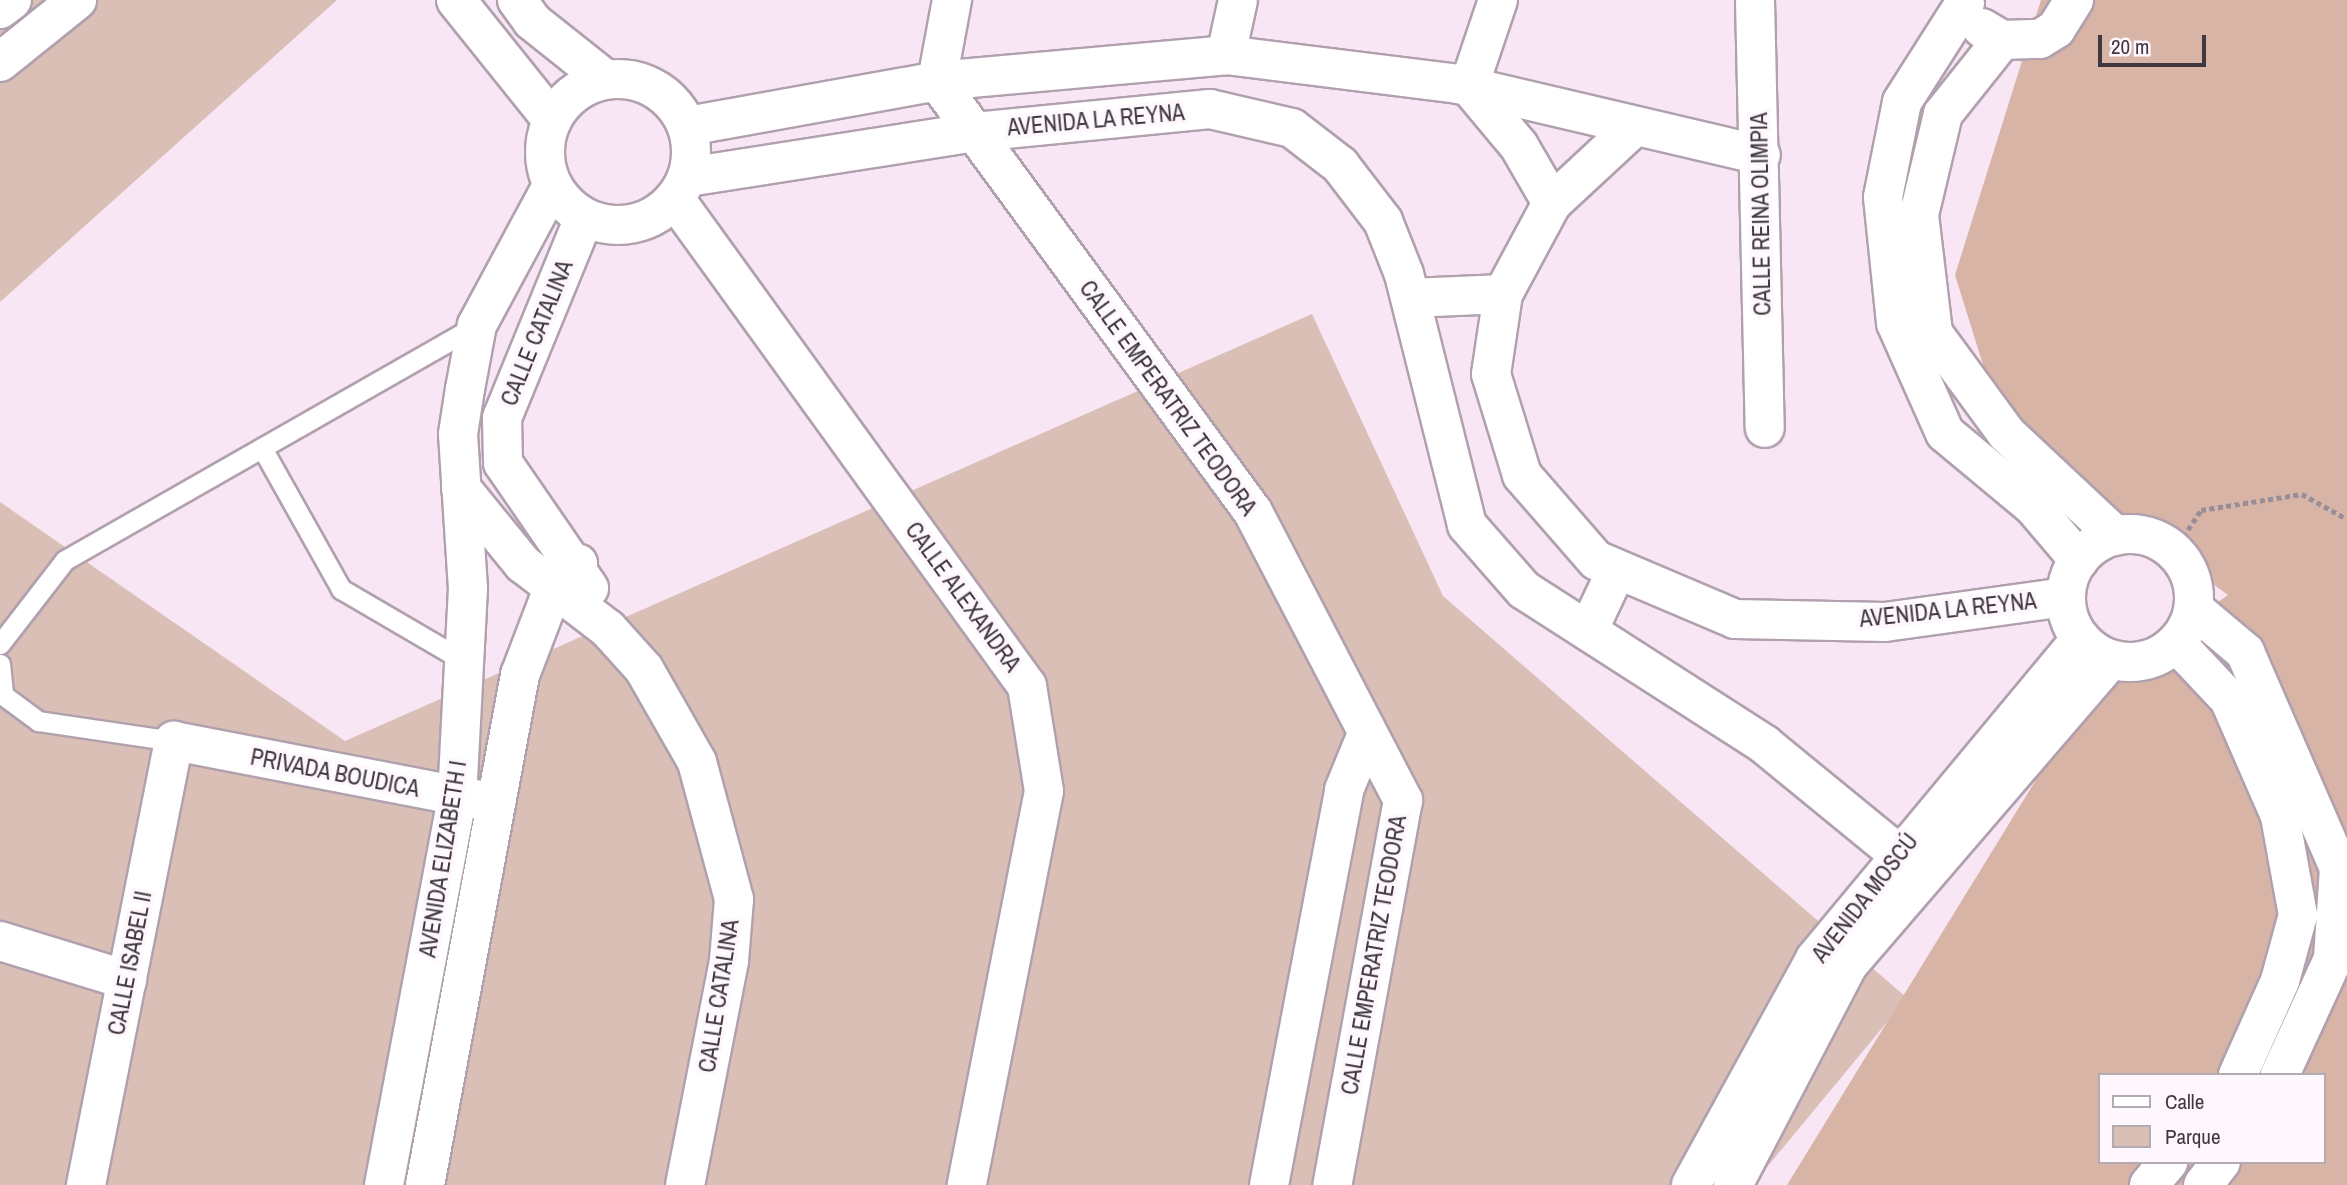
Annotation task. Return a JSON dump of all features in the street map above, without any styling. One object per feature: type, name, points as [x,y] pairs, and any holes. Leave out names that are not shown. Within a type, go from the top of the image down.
[{"type":"street","points":[[0,9],[12,0]]},
{"type":"street","points":[[0,62],[77,0]]},
{"type":"street","points":[[456,0],[552,120]]},
{"type":"street","points":[[517,0],[532,21],[605,79],[655,88],[688,126],[682,188],[632,225],[584,218],[552,186],[545,141],[552,120],[564,101],[605,79]]},
{"type":"street","points":[[937,81],[952,0]]},
{"type":"street","points":[[1226,55],[1238,0]]},
{"type":"street","points":[[1469,86],[1497,0]]},
{"type":"street","name":"CALLE REINA OLIMPIA","points":[[1755,0],[1761,155],[1765,428]]},
{"type":"street","points":[[2074,0],[2056,29],[2040,39],[2002,40],[1986,32],[1965,1],[1902,102],[1883,197],[1896,323],[1945,433],[2033,506],[2079,560]]},
{"type":"street","points":[[2002,40],[1943,114],[1922,202],[1933,333],[2007,434],[2116,536]]},
{"type":"street","points":[[688,126],[937,81],[1226,55],[1469,86],[1761,155]]},
{"type":"street","name":"CALLE EMPERATRIZ TEODORA","points":[[937,81],[1253,512],[1403,800],[1332,1185]]},
{"type":"street","points":[[1469,86],[1519,146],[1552,204]]},
{"type":"street","name":"AVENIDA LA REYNA","points":[[682,188],[975,132],[1210,110],[1292,128],[1340,164],[1382,221],[1410,299],[1467,525],[1524,590],[1765,745],[1898,854]]},
{"type":"street","name":"AVENIDA LA REYNA","points":[[1635,126],[1552,204],[1503,293],[1491,374],[1522,475],[1596,560],[1735,619],[1885,622],[2066,597]]},
{"type":"street","name":"CALLE CATALINA","points":[[552,186],[477,325],[458,433],[461,488],[523,564],[566,575]]},
{"type":"street","name":"CALLE ALEXANDRA","points":[[682,188],[1027,686],[1044,791],[967,1185]]},
{"type":"street","name":"CALLE CATALINA","points":[[584,218],[502,418],[502,463],[552,540],[566,575],[607,629],[644,669],[697,761],[733,899],[729,961],[685,1185]]},
{"type":"street","points":[[1410,299],[1503,293]]},
{"type":"street","name":"AVENIDA ELIZABETH I","points":[[384,1185],[457,798],[466,662],[461,488]]},
{"type":"street","points":[[2136,534],[2174,551],[2191,578],[2194,609],[2176,643],[2135,662],[2096,649],[2066,597],[2079,560],[2116,536],[2136,534]]},
{"type":"street","points":[[1588,631],[1618,569]]},
{"type":"street","name":"AVENIDA ELIZABETH I","points":[[425,1185],[520,675],[566,575]]},
{"type":"street","points":[[2194,609],[2245,652],[2339,868],[2333,958],[2281,1073]]},
{"type":"street","points":[[2176,643],[2229,699],[2280,816],[2298,915],[2280,981],[2239,1073]]},
{"type":"street","name":"AVENIDA MOSCÚ","points":[[1732,1160],[1815,959],[1898,854],[2096,649]]},
{"type":"street","name":"AVENIDA MOSCÚ","points":[[1691,1185],[1732,1160],[1849,965],[2096,649]]},
{"type":"street","points":[[1269,1185],[1344,790],[1367,734]]},
{"type":"street","name":"PRIVADA BOUDICA","points":[[174,741],[457,798],[496,803]]},
{"type":"street","name":"CALLE ISABEL II","points":[[86,1185],[174,741]]},
{"type":"street","points":[[0,942],[127,980]]},
{"type":"street","points":[[402,1088],[441,1100]]},
{"type":"street","points":[[2148,1185],[2166,1164]]},
{"type":"street","points":[[2203,1185],[2219,1164]]},
{"type":"lane","points":[[0,644],[65,560],[477,325]]},
{"type":"lane","points":[[262,448],[341,589],[466,662]]},
{"type":"lane","points":[[0,664],[3,695],[38,721],[174,741]]},
{"type":"path","points":[[2174,551],[2202,510],[2302,494],[2347,519]]},
{"type":"green space","points":[[0,0],[337,0],[0,302]]},
{"type":"green space","points":[[1312,314],[1443,596],[1907,998],[1752,1185],[0,1185],[0,502],[345,741]]},
{"type":"shaded area","points":[[2041,0],[2347,0],[2347,1185],[1787,1185],[2090,692],[2228,595],[2003,429],[1955,275]]}]
